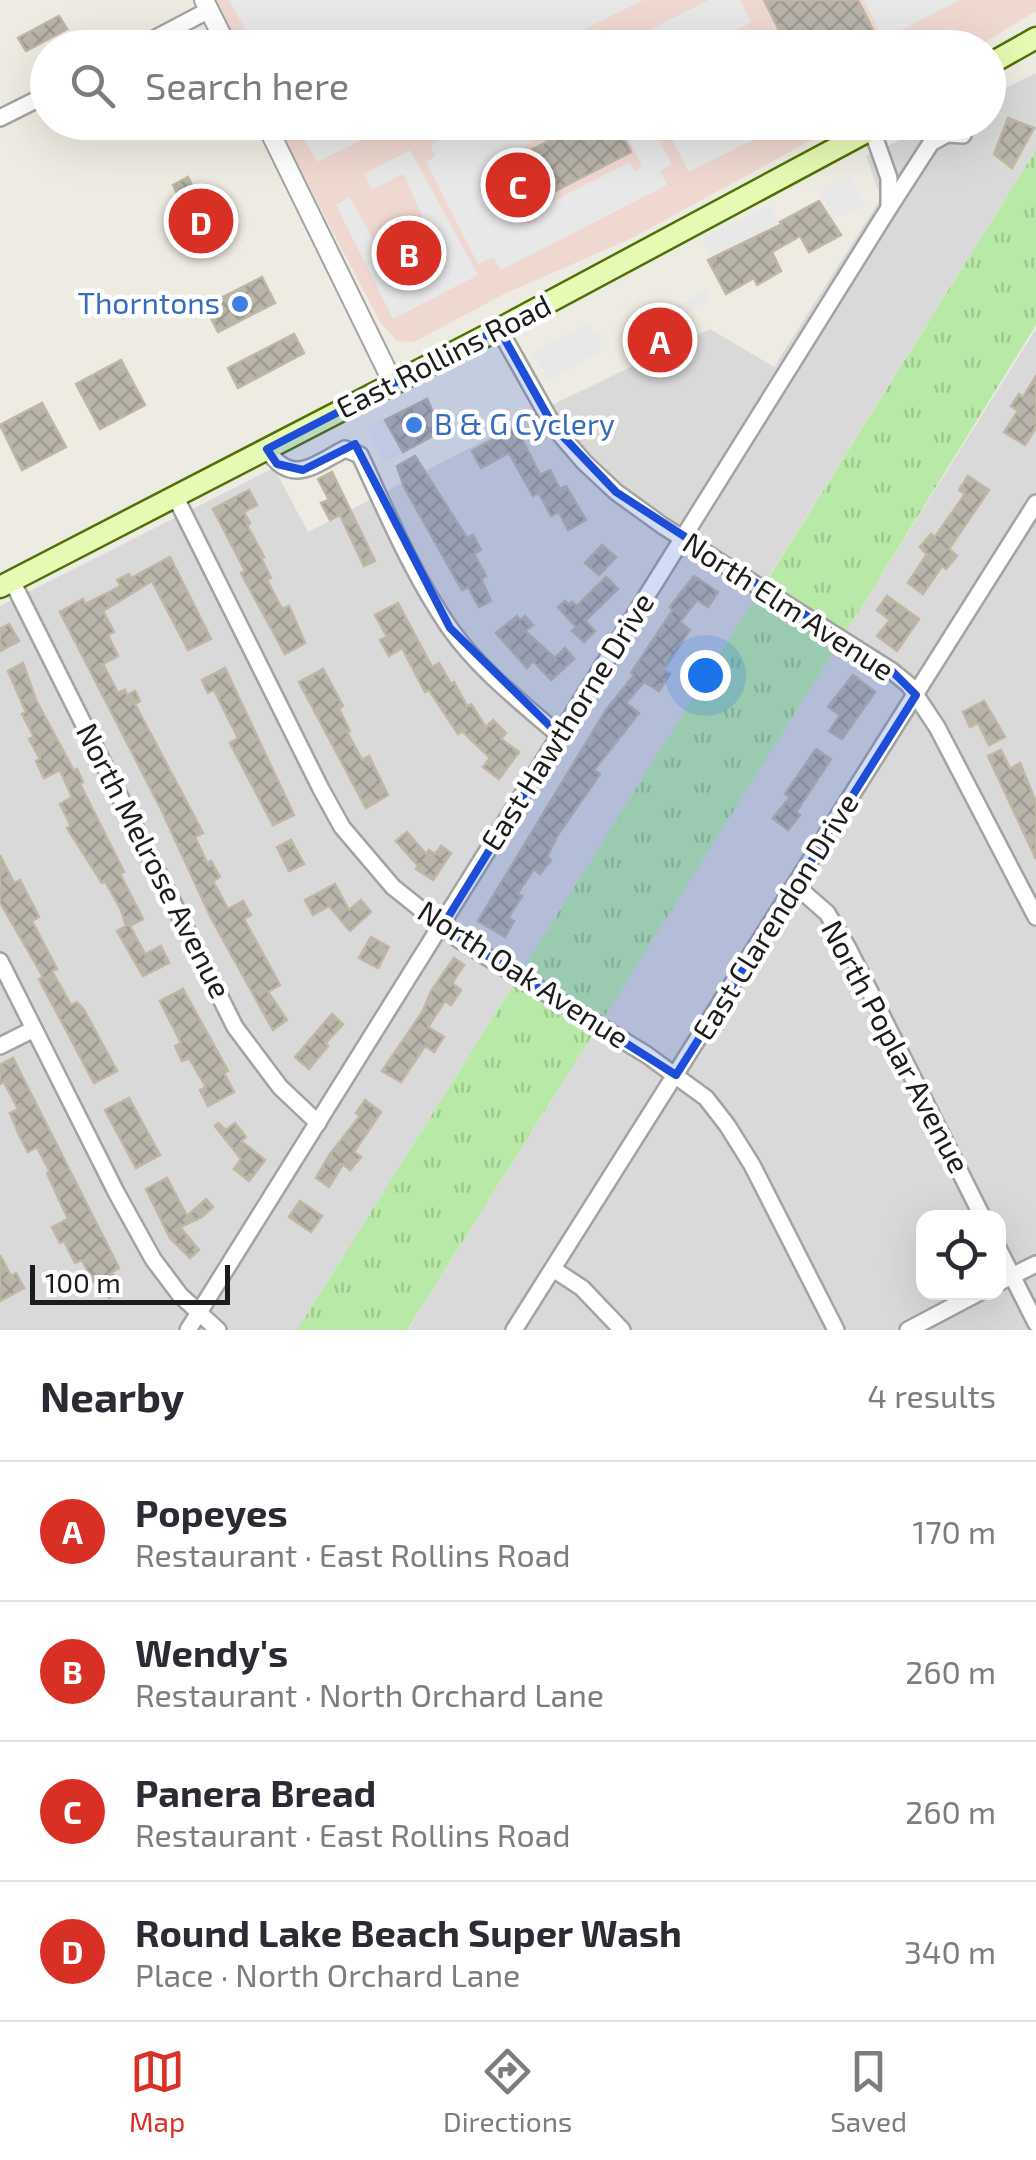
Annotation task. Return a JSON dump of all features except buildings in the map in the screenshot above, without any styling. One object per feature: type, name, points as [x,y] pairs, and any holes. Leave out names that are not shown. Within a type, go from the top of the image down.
[{"type":"main road","points":[[1006,55],[1036,38]]},
{"type":"main road","name":"East Rollins Road","points":[[6,584],[499,329],[853,140]]},
{"type":"street","points":[[166,30],[207,5],[219,30]]},
{"type":"street","points":[[0,118],[30,103]]},
{"type":"street","points":[[274,140],[393,383]]},
{"type":"street","points":[[882,140],[889,178],[889,208]]},
{"type":"street","name":"East Hawthorne Drive","points":[[188,1330],[889,208],[938,140]]},
{"type":"street","name":"North Elm Avenue","points":[[499,329],[554,426],[616,492],[892,671],[916,695],[938,727],[1036,917]]},
{"type":"street","points":[[267,449],[276,464],[289,470],[304,470],[346,448],[360,455],[418,574],[450,628],[485,670],[560,736]]},
{"type":"street","name":"North Oak Avenue","points":[[175,496],[342,827],[393,888],[442,926],[706,1098],[752,1165],[836,1330]]},
{"type":"street","name":"East Clarendon Drive","points":[[514,1330],[916,695],[1031,522],[1036,503]]},
{"type":"street","name":"North Melrose Avenue","points":[[6,584],[236,1026],[280,1088],[318,1122]]},
{"type":"street","name":"North Poplar Avenue","points":[[796,886],[827,913],[848,948],[979,1210]]},
{"type":"street","points":[[0,961],[116,1192],[154,1258],[180,1295],[218,1330]]},
{"type":"street","points":[[0,1046],[34,1028]]},
{"type":"street","points":[[1036,1264],[1006,1280],[1036,1323]]},
{"type":"street","points":[[553,1268],[582,1288],[622,1330]]},
{"type":"street","points":[[908,1330],[965,1300]]},
{"type":"highlighted area","points":[[499,329],[554,427],[616,492],[892,671],[916,695],[676,1075],[442,927],[560,736],[450,628],[355,444],[303,470],[277,464],[267,449]]},
{"type":"shaded area","points":[[213,0],[1036,0],[1036,11],[1005,30],[228,30]]},
{"type":"shaded area","points":[[229,0],[643,0],[584,30],[246,30]]},
{"type":"shaded area","points":[[709,0],[740,0],[752,22],[736,30],[648,30]]},
{"type":"shaded area","points":[[864,0],[960,0],[901,30],[879,30]]},
{"type":"shaded area","points":[[1036,73],[1036,150],[297,1330],[0,1330],[0,606],[274,468],[308,532],[558,402],[710,329],[774,367],[881,198],[866,156],[900,140],[1006,140],[1006,88]]},
{"type":"shaded area","points":[[285,140],[812,140],[630,239],[506,293],[414,342],[397,341],[380,322]]},
{"type":"shaded area","points":[[305,140],[362,140],[317,162]]},
{"type":"shaded area","points":[[441,140],[533,140],[497,164],[527,223],[538,222],[534,211],[630,162],[638,170],[642,166],[629,140],[659,140],[672,164],[660,171],[667,185],[501,270],[493,257],[478,264],[426,162],[435,156],[431,145]]},
{"type":"shaded area","points":[[672,140],[753,140],[689,172]]},
{"type":"shaded area","points":[[410,150],[478,275],[393,319],[336,205],[350,197],[401,290],[446,267],[403,174],[372,190],[364,174]]},
{"type":"shaded area","points":[[850,176],[865,205],[833,220],[818,190]]},
{"type":"shaded area","points":[[770,205],[780,224],[711,259],[702,240]]},
{"type":"shaded area","points":[[706,291],[711,300],[635,340],[629,329]]},
{"type":"shaded area","points":[[585,324],[601,334],[600,352],[543,382],[546,373],[530,355]]},
{"type":"shaded area","points":[[1036,329],[1036,1330],[408,1330]]},
{"type":"shaded area","points":[[382,416],[403,452],[384,464],[366,429]]},
{"type":"green space","points":[[1036,150],[1036,325],[846,632],[766,582]]},
{"type":"green space","points":[[757,595],[837,646],[603,1019],[523,969]]},
{"type":"green space","points":[[515,982],[595,1031],[407,1330],[297,1330]]},
{"type":"place","name":"Panera Bread","points":[[518,185]]},
{"type":"place","name":"Round Lake Beach Super Wash","points":[[201,221]]},
{"type":"place","name":"Wendy's","points":[[409,253]]},
{"type":"place","name":"Thorntons","points":[[240,304]]},
{"type":"place","name":"Popeyes","points":[[660,340]]},
{"type":"place","name":"B & G Cyclery","points":[[414,425]]}]
